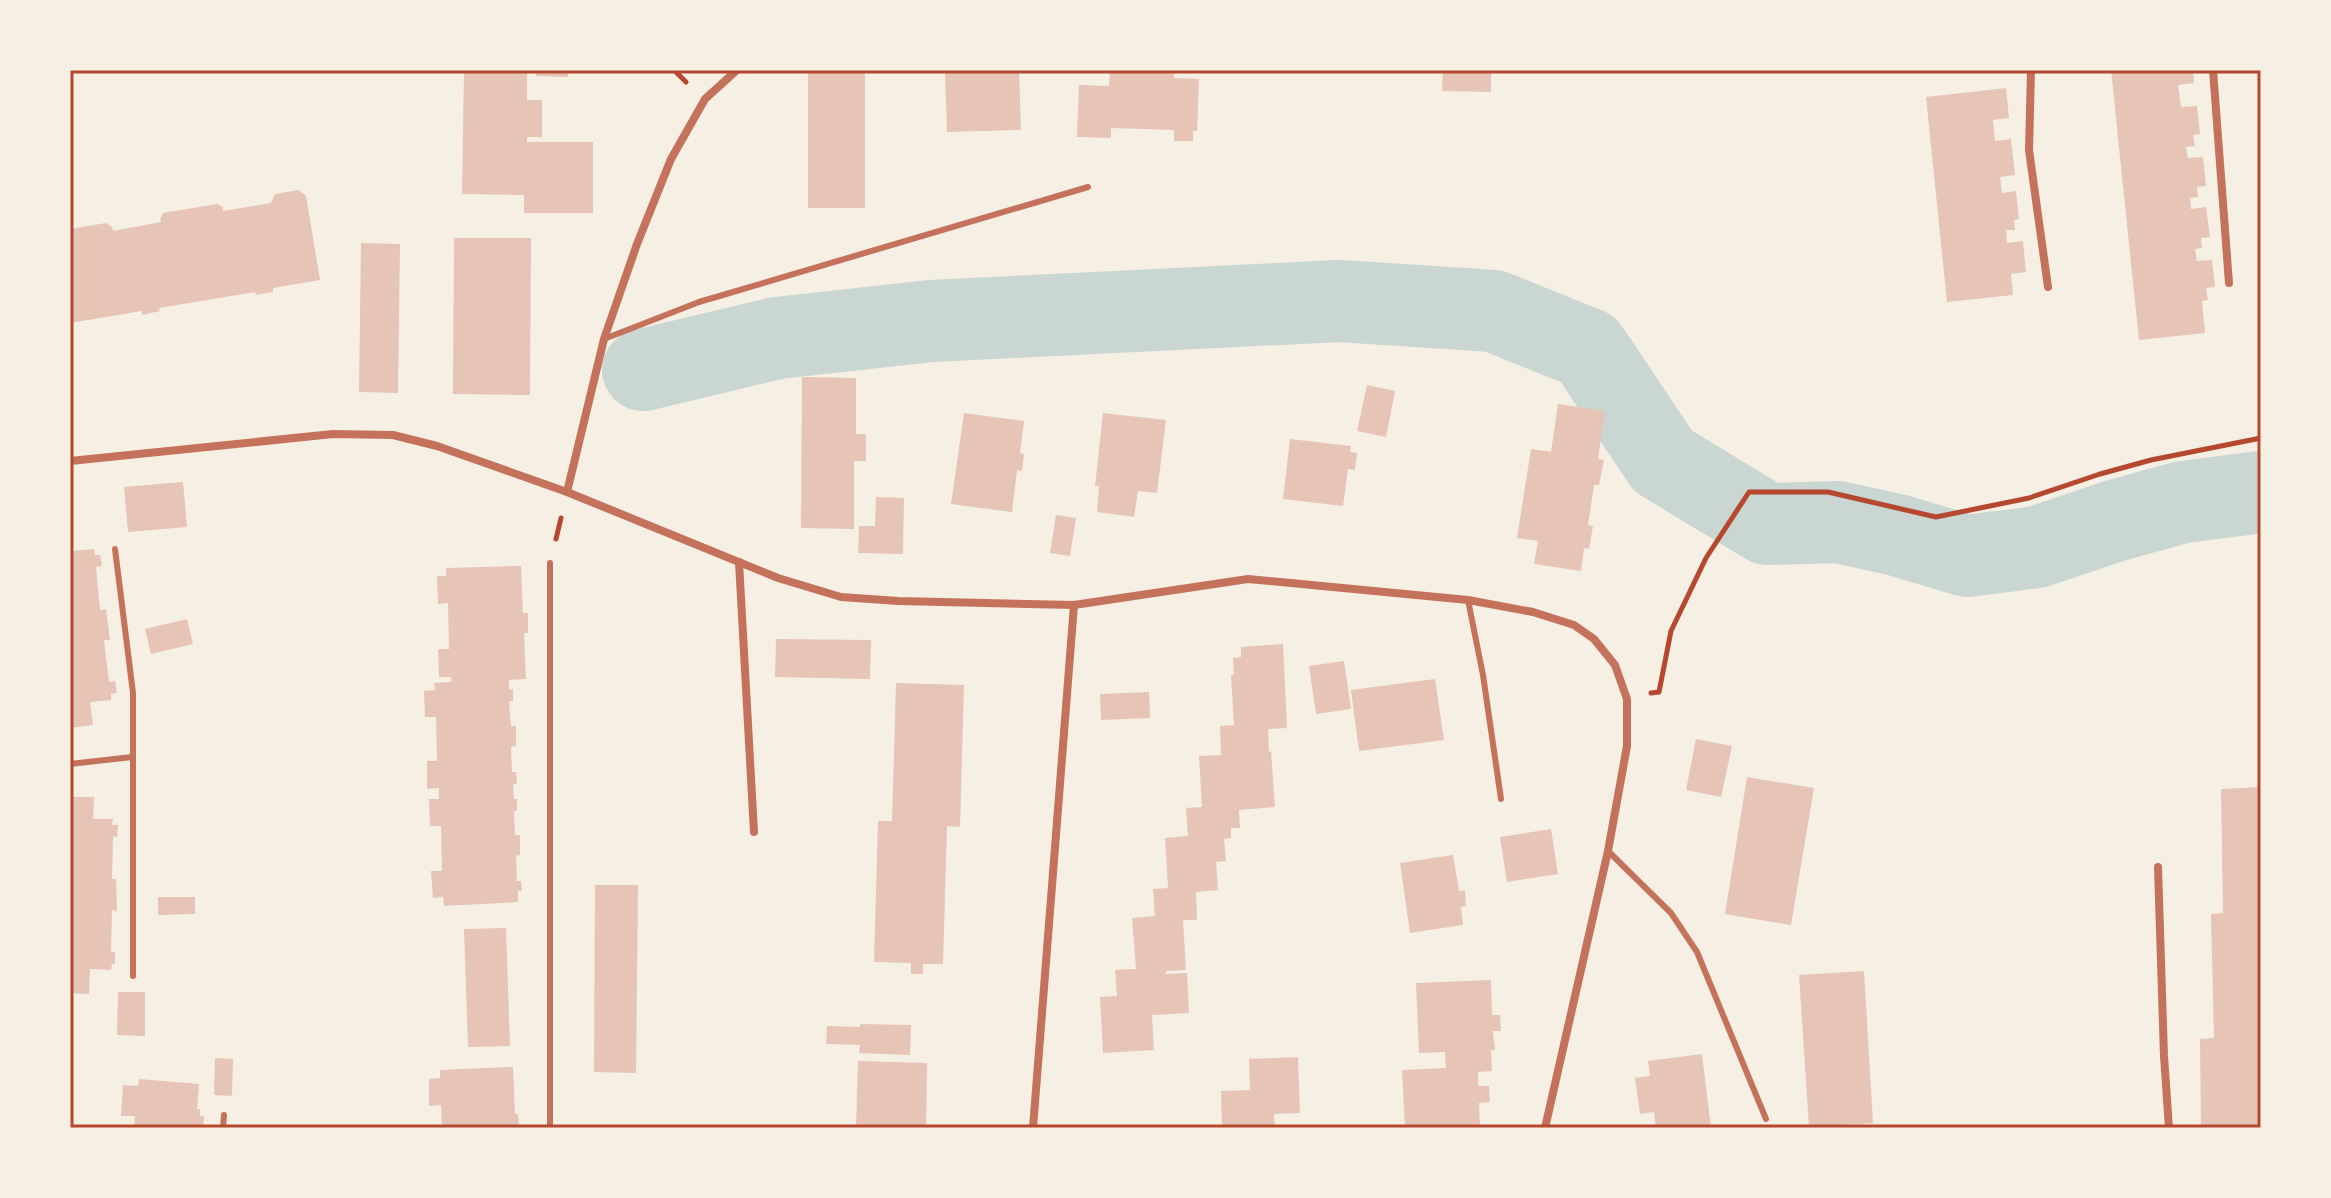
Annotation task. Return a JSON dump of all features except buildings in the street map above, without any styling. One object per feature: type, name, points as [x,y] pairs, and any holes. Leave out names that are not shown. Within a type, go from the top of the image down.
[{"type":"street","points":[[567,492],[604,339],[671,159],[705,99],[737,70]]},
{"type":"street","points":[[2031,70],[2029,150],[2048,287]]},
{"type":"street","points":[[2213,70],[2229,283]]},
{"type":"street","points":[[70,461],[333,434],[393,435],[437,446],[567,492],[778,578],[841,597],[1074,605],[1248,579],[1468,600],[1533,612],[1574,625],[1594,639],[1615,665],[1627,699],[1627,746],[1608,851],[1545,1128]]},
{"type":"street","points":[[739,562],[754,832]]},
{"type":"street","points":[[1033,1128],[1074,605]]},
{"type":"street","points":[[2158,867],[2169,1128]]},
{"type":"lane","points":[[604,339],[699,302],[1088,187]]},
{"type":"lane","points":[[115,549],[133,693],[133,976]]},
{"type":"lane","points":[[550,563],[550,1128]]},
{"type":"lane","points":[[1468,600],[1483,675],[1501,799]]},
{"type":"lane","points":[[70,764],[132,757]]},
{"type":"lane","points":[[1608,851],[1671,913],[1697,952],[1766,1119]]},
{"type":"lane","points":[[223,1128],[224,1115]]},
{"type":"path","points":[[1627,699],[1659,692],[1671,631],[1706,558],[1749,492],[1828,492],[1936,517],[2029,498],[2151,460],[2261,438]]},
{"type":"path","points":[[550,563],[567,492]]},
{"type":"waterway","points":[[643,370],[777,338],[931,321],[1339,301],[1494,311],[1588,349],[1663,461],[1767,524],[1838,522],[1897,535],[1967,556],[2037,547],[2183,502],[2261,492]]}]
